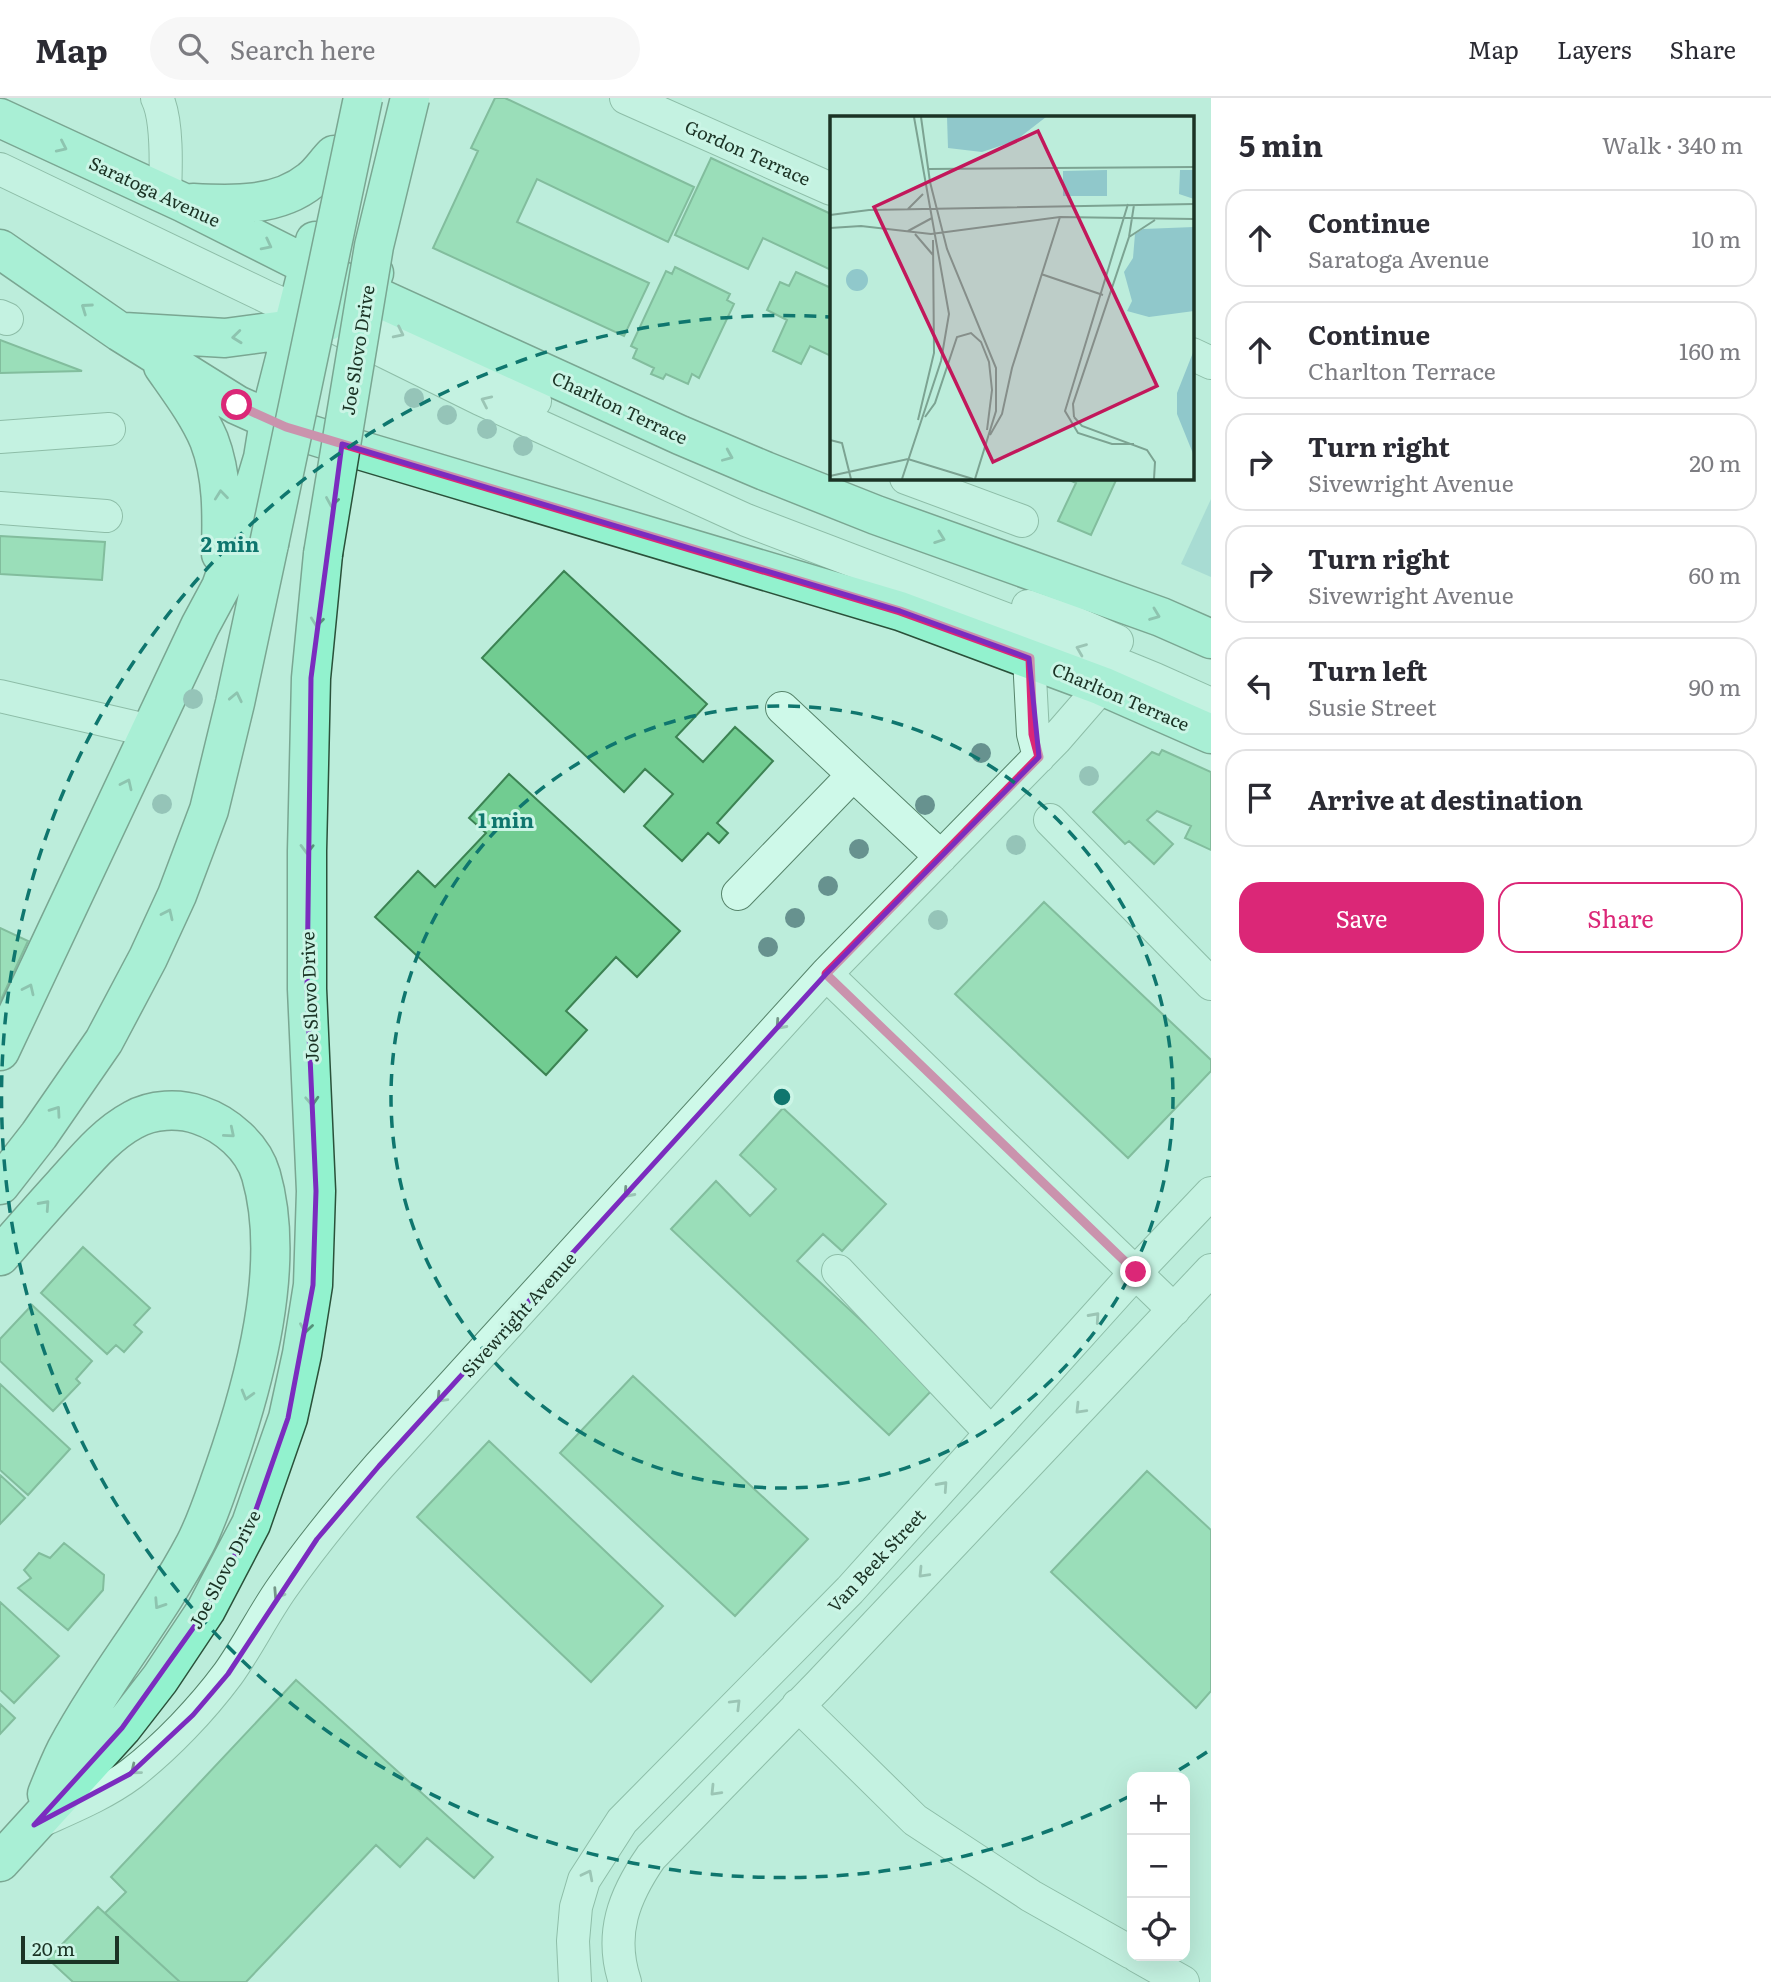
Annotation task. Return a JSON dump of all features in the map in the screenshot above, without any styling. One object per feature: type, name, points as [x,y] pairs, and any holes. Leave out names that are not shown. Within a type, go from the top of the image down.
[{"type":"main road","points":[[320,303],[334,155],[348,98]]},
{"type":"main road","points":[[0,1185],[39,1135],[104,1041],[148,958],[177,895],[209,810],[235,703],[363,98]]},
{"type":"main road","name":"Joe Slovo Drive","points":[[34,1825],[122,1728],[160,1679],[206,1610],[251,1524],[288,1418],[303,1354],[313,1285],[316,1191],[307,989],[311,678],[323,554],[374,246],[410,98]]},
{"type":"main road","points":[[0,1051],[200,626],[221,587],[263,458],[269,421],[320,303],[420,98]]},
{"type":"main road","name":"Saratoga Avenue","points":[[0,118],[174,199],[320,303]]},
{"type":"main road","points":[[174,199],[231,205],[269,200],[296,190],[312,179],[334,155]]},
{"type":"main road","points":[[0,249],[120,332],[237,405],[269,421]]},
{"type":"main road","points":[[120,332],[225,338],[320,303]]},
{"type":"main road","name":"Charlton Terrace","points":[[320,303],[680,435],[876,515],[1161,617],[1211,639]]},
{"type":"main road","points":[[155,354],[209,441],[222,506],[221,587]]},
{"type":"main road","name":"Charlton Terrace","points":[[269,421],[900,611],[1102,686],[1211,734]]},
{"type":"main road","points":[[0,1256],[94,1151],[133,1119],[155,1112],[186,1110],[210,1118],[232,1132],[251,1153],[261,1173],[270,1219],[270,1279],[256,1362],[221,1478],[196,1542],[82,1722],[65,1752],[34,1825]]},
{"type":"main road","name":"Sivewright Avenue","points":[[0,1862],[34,1825]]},
{"type":"street","points":[[157,98],[163,117],[166,169],[174,199]]},
{"type":"street","name":"Gordon Terrace","points":[[626,98],[830,189]]},
{"type":"street","points":[[0,148],[320,303],[481,399],[746,520],[1032,629],[1211,704]]},
{"type":"street","points":[[0,169],[320,303],[391,329],[573,420],[748,498],[932,571],[1071,621],[1211,682]]},
{"type":"street","points":[[1194,355],[1211,363]]},
{"type":"street","points":[[0,437],[109,429]]},
{"type":"street","points":[[911,480],[1022,521]]},
{"type":"street","points":[[0,509],[106,516]]},
{"type":"street","points":[[1030,658],[1033,734],[1039,757]]},
{"type":"street","name":"Sivewright Avenue","points":[[34,1825],[98,1795],[130,1774],[193,1715],[228,1674],[280,1590],[317,1539],[379,1466],[826,974],[1039,757],[1102,686]]},
{"type":"street","points":[[0,696],[152,731]]},
{"type":"street","points":[[782,708],[941,857]]},
{"type":"street","points":[[738,894],[853,775]]},
{"type":"street","points":[[1050,820],[1211,984]]},
{"type":"street","points":[[826,974],[1174,1310]]},
{"type":"street","name":"Van Beek Street","points":[[575,1982],[573,1941],[576,1907],[584,1880],[622,1821],[849,1590],[1136,1272],[1211,1193]]},
{"type":"street","points":[[625,1982],[620,1966],[618,1938],[623,1908],[634,1882],[651,1857],[1211,1270]]},
{"type":"street","points":[[838,1271],[990,1433]]},
{"type":"street","points":[[968,1458],[1006,1486]]},
{"type":"street","points":[[787,1653],[808,1695],[915,1820],[1031,1896],[1127,1950]]},
{"type":"street","points":[[573,1941],[618,1938]]},
{"type":"street","points":[[1146,1961],[1183,1982]]},
{"type":"highlighted area","points":[[342,444],[900,611],[1029,658],[1039,757],[826,974],[379,1466],[317,1539],[228,1674],[193,1715],[130,1774],[34,1825],[122,1728],[206,1610],[251,1524],[288,1418],[313,1285],[316,1191],[307,989],[311,678]]},
{"type":"shaded area","points":[[1211,499],[1211,577],[1181,564]]},
{"type":"building","points":[[495,98],[505,98],[694,187],[668,242],[537,179],[517,222],[649,283],[624,336],[433,248],[478,151],[471,148]]},
{"type":"building","points":[[711,158],[830,214],[830,270],[763,238],[748,269],[675,235]]},
{"type":"building","points":[[675,267],[730,294],[727,300],[734,304],[699,378],[692,374],[688,384],[666,374],[663,379],[651,374],[654,368],[633,358],[637,349],[631,346],[666,271],[672,274]]},
{"type":"building","points":[[796,272],[830,288],[830,356],[810,346],[801,364],[773,351],[787,320],[767,310],[780,282],[789,286]]},
{"type":"building","points":[[0,340],[82,371],[0,373]]},
{"type":"building","points":[[1069,480],[1116,480],[1091,535],[1058,521],[1076,483]]},
{"type":"building","points":[[0,536],[105,542],[102,580],[0,574]]},
{"type":"building","points":[[564,571],[707,704],[676,737],[703,762],[735,727],[773,761],[717,823],[728,833],[719,843],[708,833],[682,861],[644,826],[673,794],[645,769],[624,792],[482,658]]},
{"type":"building","points":[[1162,750],[1211,772],[1211,850],[1185,838],[1191,826],[1157,811],[1147,820],[1173,844],[1154,864],[1129,841],[1125,844],[1093,812],[1152,752],[1159,755]]},
{"type":"building","points":[[509,774],[680,931],[637,977],[616,957],[566,1011],[587,1030],[546,1075],[375,917],[418,871],[435,887],[486,833],[469,818]]},
{"type":"building","points":[[1044,902],[1211,1060],[1211,1071],[1128,1158],[955,994]]},
{"type":"building","points":[[0,928],[28,941],[0,1002]]},
{"type":"building","points":[[783,1108],[886,1204],[842,1251],[823,1234],[797,1261],[934,1388],[889,1435],[671,1229],[716,1181],[750,1216],[776,1189],[740,1155]]},
{"type":"building","points":[[83,1247],[150,1308],[134,1325],[142,1332],[124,1352],[116,1345],[107,1354],[41,1293]]},
{"type":"building","points":[[32,1305],[92,1361],[76,1379],[80,1383],[53,1411],[0,1361],[0,1339]]},
{"type":"building","points":[[633,1376],[808,1539],[735,1616],[560,1453]]},
{"type":"building","points":[[0,1384],[70,1449],[28,1495],[0,1470]]},
{"type":"building","points":[[489,1441],[663,1606],[591,1682],[417,1517]]},
{"type":"building","points":[[1147,1471],[1211,1530],[1211,1691],[1196,1708],[1051,1572]]},
{"type":"building","points":[[0,1475],[25,1498],[0,1524]]},
{"type":"building","points":[[64,1543],[104,1575],[103,1590],[68,1630],[18,1588],[31,1578],[24,1570],[39,1553],[50,1558]]},
{"type":"building","points":[[0,1602],[59,1656],[14,1703],[0,1690]]},
{"type":"building","points":[[296,1680],[493,1857],[474,1878],[427,1838],[400,1867],[376,1845],[246,1982],[180,1982],[105,1913],[126,1892],[111,1877]]},
{"type":"building","points":[[0,1704],[15,1718],[0,1734]]},
{"type":"building","points":[[98,1907],[180,1982],[73,1982],[48,1959]]},
{"type":"route","points":[[237,405],[286,427],[900,611],[1030,658],[1033,734],[1039,757],[826,974],[1136,1272]]}]
